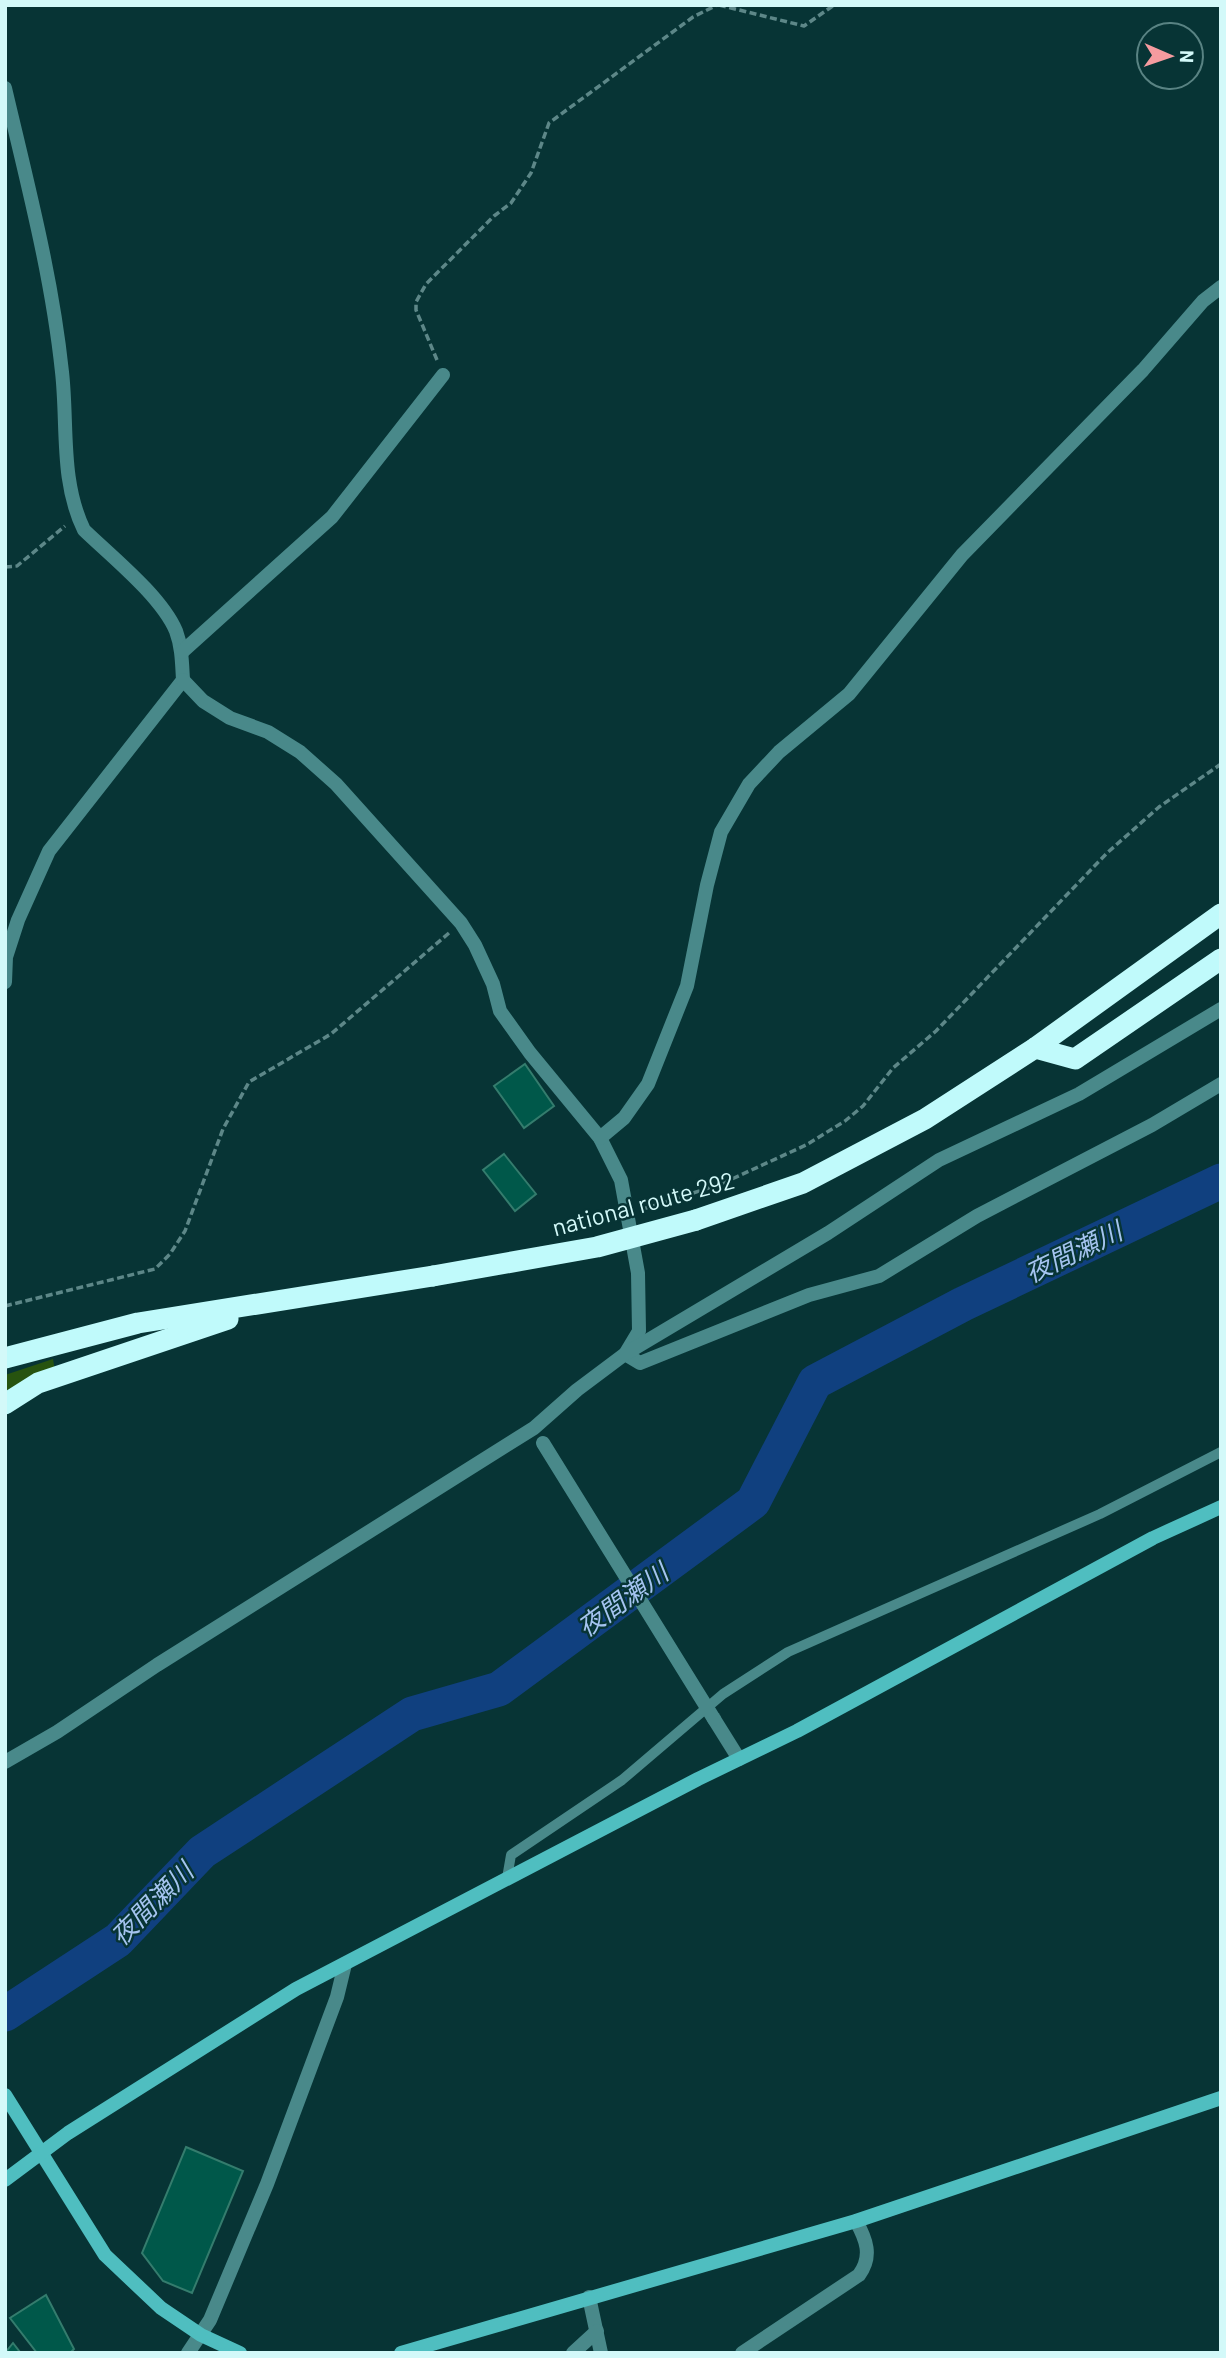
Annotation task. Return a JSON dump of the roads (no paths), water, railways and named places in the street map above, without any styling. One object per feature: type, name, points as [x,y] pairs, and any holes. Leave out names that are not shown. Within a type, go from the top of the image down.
[{"type":"highway","name":"national route 292","points":[[5,1357],[138,1323],[597,1247],[696,1220],[803,1183],[925,1119],[1035,1048],[1221,914]]},
{"type":"highway","points":[[1035,1048],[1075,1059],[1221,959]]},
{"type":"highway","points":[[5,1404],[38,1383],[286,1299]]},
{"type":"street","points":[[5,88],[49,278],[62,373],[67,467],[77,515],[84,530],[166,611],[182,652],[183,680],[49,851],[18,920],[6,957],[5,982]]},
{"type":"street","points":[[600,1138],[624,1118],[648,1084],[687,986],[707,885],[721,832],[749,784],[779,752],[849,694],[962,555],[1143,370],[1203,301],[1221,287]]},
{"type":"street","points":[[182,652],[332,517],[443,375]]},
{"type":"street","points":[[183,680],[203,701],[230,718],[268,732],[300,752],[336,784],[461,923],[475,945],[493,985],[500,1011],[530,1053],[600,1138],[621,1180],[638,1273],[639,1331],[625,1354]]},
{"type":"street","points":[[5,1762],[57,1732],[157,1665],[534,1428],[577,1390],[625,1354],[818,1240],[939,1160],[1079,1094],[1221,1009]]},
{"type":"street","points":[[625,1354],[640,1363],[809,1295],[879,1276],[977,1216],[1152,1125],[1221,1084]]},
{"type":"street","points":[[534,1428],[739,1759]]},
{"type":"street","points":[[5,2180],[68,2133],[285,1997],[507,1878],[797,1731],[1153,1538],[1221,1507]]},
{"type":"street","points":[[188,2353],[210,2320],[267,2184],[337,1997],[345,1964]]},
{"type":"street","points":[[5,2095],[105,2255],[161,2308],[201,2335],[240,2353]]},
{"type":"street","points":[[401,2353],[856,2221],[1221,2098]]},
{"type":"street","points":[[742,2353],[859,2275],[868,2257],[866,2242],[856,2221]]},
{"type":"street","points":[[589,2297],[601,2353]]},
{"type":"street","points":[[573,2353],[597,2331]]},
{"type":"lane","points":[[507,1878],[511,1855],[621,1780],[723,1694],[788,1652],[1100,1514],[1221,1452]]},
{"type":"waterway","name":"夜間瀬川","points":[[5,2014],[118,1940],[202,1852],[412,1714],[499,1689],[753,1502],[815,1382],[963,1304],[1221,1181]]}]
